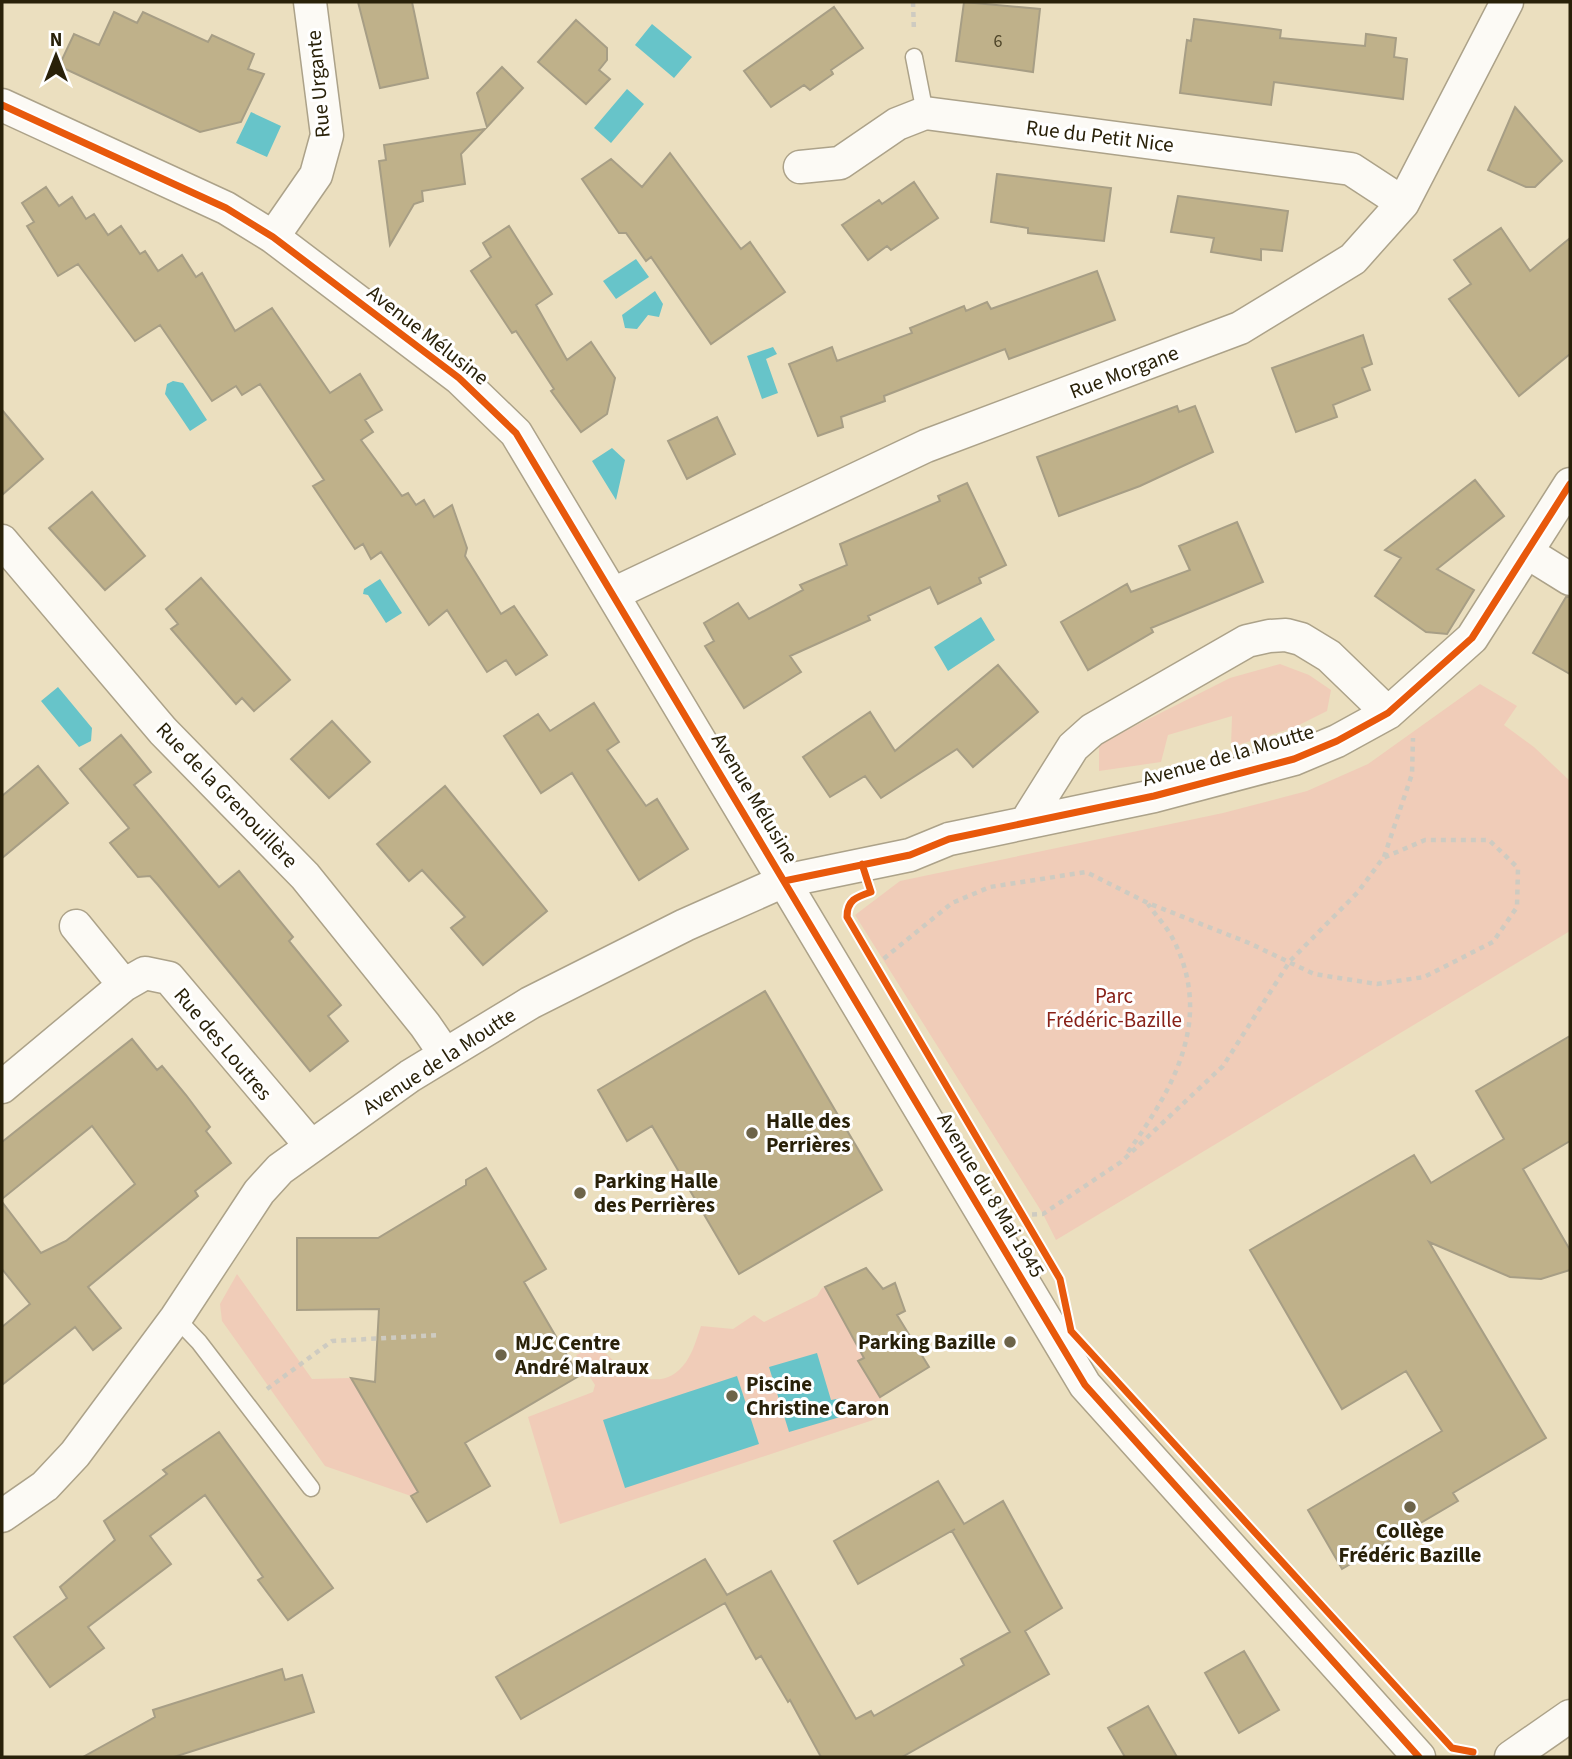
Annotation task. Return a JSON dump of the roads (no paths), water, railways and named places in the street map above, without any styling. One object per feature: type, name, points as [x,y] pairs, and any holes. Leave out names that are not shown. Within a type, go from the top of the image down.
[{"type":"street","name":"Rue Urgante","points":[[273,237],[316,175],[327,135],[310,2]]},
{"type":"street","name":"Rue Morgane","points":[[613,594],[926,446],[1240,328],[1353,259],[1403,203],[1507,2]]},
{"type":"street","name":"Avenue Mélusine","points":[[2,105],[226,208],[273,237],[459,378],[516,433],[784,881]]},
{"type":"street","name":"Rue du Petit Nice","points":[[925,113],[1351,169],[1403,203]]},
{"type":"street","points":[[800,167],[840,163],[897,124],[925,113]]},
{"type":"street","name":"Avenue de la Moutte","points":[[2,1516],[45,1486],[75,1454],[176,1318],[259,1192],[280,1169],[445,1054],[530,1003],[600,967],[784,881],[910,855],[949,839],[1154,796],[1294,759],[1337,741],[1388,713],[1472,638],[1570,484]]},
{"type":"street","name":"Rue de la Grenouillère","points":[[2,541],[163,731],[305,876],[425,1025],[445,1054]]},
{"type":"street","points":[[1528,553],[1570,579]]},
{"type":"street","points":[[1026,822],[1073,747],[1092,730],[1247,641],[1286,635],[1301,639],[1329,656],[1388,713]]},
{"type":"street","name":"Avenue du 8 Mai 1945","points":[[784,881],[836,973],[1085,1385],[1419,1757]]},
{"type":"street","points":[[76,926],[124,985]]},
{"type":"street","name":"Rue des Loutres","points":[[2,1087],[124,985],[145,973],[169,978],[311,1146]]},
{"type":"street","points":[[1511,1757],[1570,1716]]},
{"type":"lane","points":[[914,57],[925,113]]},
{"type":"lane","points":[[176,1318],[199,1342],[312,1488]]},
{"type":"water","points":[[652,24],[692,57],[674,78],[635,45]]},
{"type":"water","points":[[627,89],[644,104],[611,143],[594,128]]},
{"type":"water","points":[[251,112],[281,126],[267,157],[236,143]]},
{"type":"water","points":[[636,259],[649,277],[616,299],[603,281]]},
{"type":"water","points":[[655,291],[663,304],[659,317],[648,315],[637,329],[625,328],[622,315]]},
{"type":"water","points":[[773,347],[777,354],[766,359],[778,393],[762,399],[747,356]]},
{"type":"water","points":[[173,381],[183,383],[207,420],[190,431],[165,394],[167,384]]},
{"type":"water","points":[[612,448],[625,460],[616,500],[592,461]]},
{"type":"water","points":[[380,579],[402,613],[386,623],[368,595],[363,594],[364,589]]},
{"type":"water","points":[[981,617],[995,640],[948,671],[934,647]]},
{"type":"water","points":[[58,687],[92,728],[91,741],[79,747],[41,701]]},
{"type":"water","points":[[817,1353],[831,1400],[842,1398],[847,1415],[789,1432],[769,1367]]},
{"type":"water","points":[[737,1376],[759,1444],[625,1488],[603,1420]]},
{"type":"place","name":"Halle des Perrières","points":[[752,1133]]},
{"type":"place","name":"Parking Halle des Perrières","points":[[580,1193]]},
{"type":"place","name":"Parking Bazille","points":[[1010,1342]]},
{"type":"place","name":"MJC Centre André Malraux","points":[[501,1355]]},
{"type":"place","name":"Piscine Christine Caron","points":[[732,1396]]},
{"type":"place","name":"Collège Frédéric Bazille","points":[[1410,1507]]},
{"type":"park label","name":"Parc Frédéric-Bazille","points":[[1114,1008]]}]
